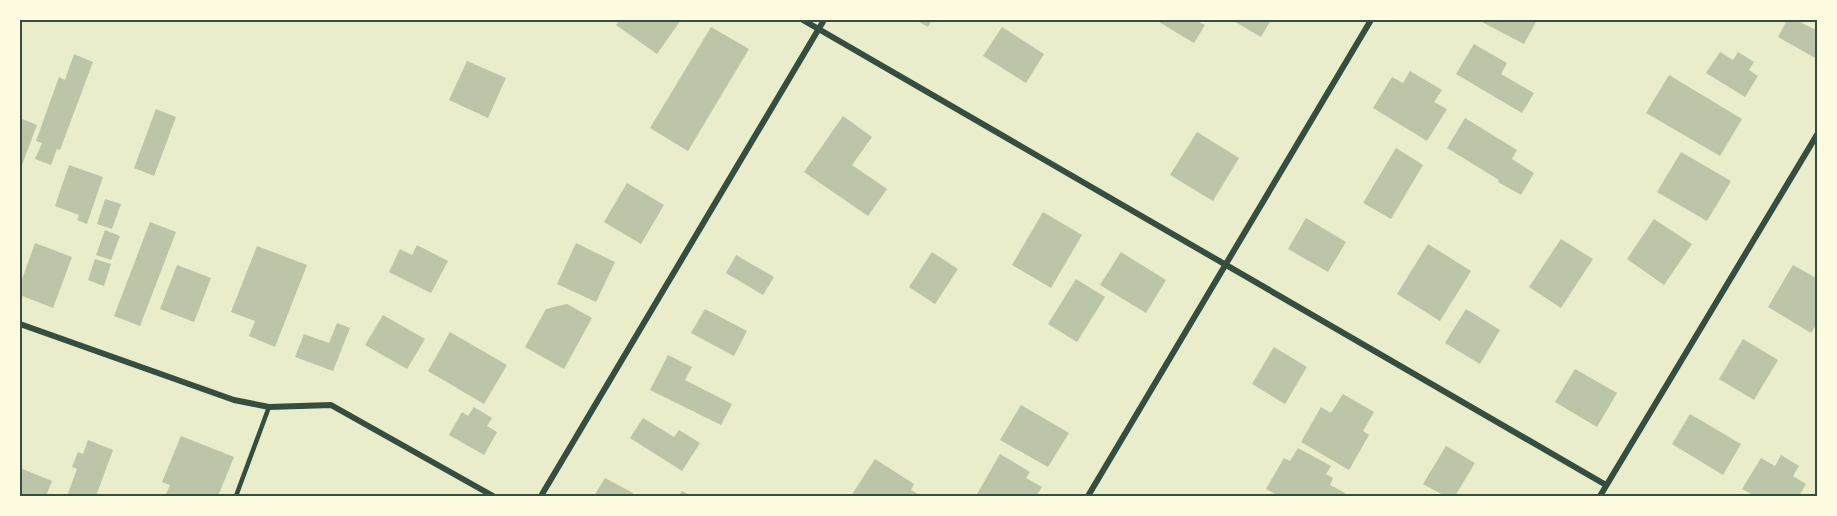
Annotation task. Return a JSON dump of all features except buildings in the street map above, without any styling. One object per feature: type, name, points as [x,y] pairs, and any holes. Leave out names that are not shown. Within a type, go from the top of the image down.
[{"type":"street","points":[[803,20],[1606,485]]},
{"type":"street","points":[[541,496],[824,20]]},
{"type":"street","points":[[1088,496],[1371,20]]},
{"type":"street","points":[[1600,496],[1818,133]]},
{"type":"street","points":[[20,324],[234,400],[269,407],[331,405],[493,496]]},
{"type":"lane","points":[[236,496],[269,407]]}]
